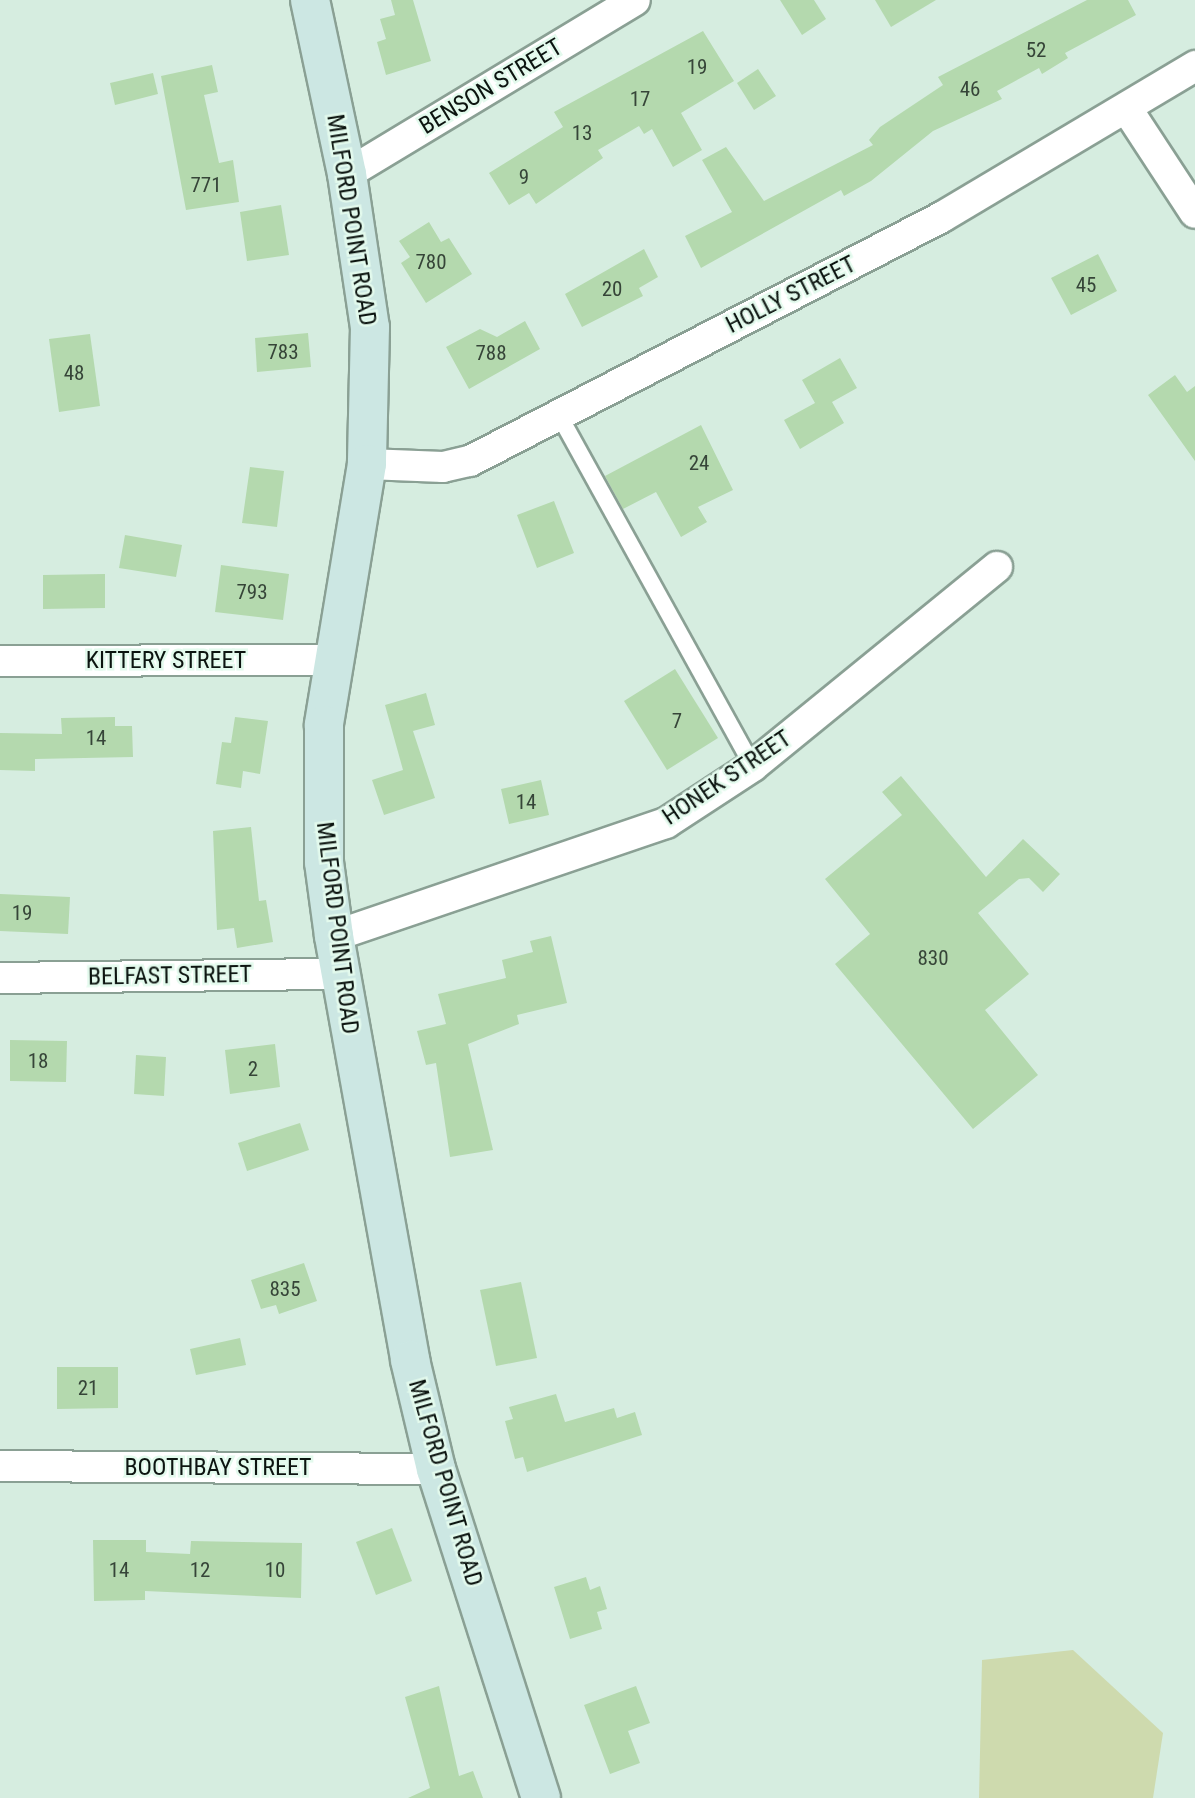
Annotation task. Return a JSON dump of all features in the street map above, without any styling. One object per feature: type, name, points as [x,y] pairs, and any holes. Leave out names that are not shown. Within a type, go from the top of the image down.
[{"type":"main road","name":"MILFORD POINT ROAD","points":[[310,0],[347,174],[370,327],[367,464],[332,660],[321,786],[334,936],[410,1360],[436,1469],[541,1798]]},
{"type":"street","name":"BENSON STREET","points":[[347,174],[635,0]]},
{"type":"street","name":"HOLLY STREET","points":[[367,464],[457,465],[942,217],[1195,66]]},
{"type":"street","points":[[1127,109],[1195,213]]},
{"type":"street","name":"HONEK STREET","points":[[334,936],[666,823],[753,766],[996,567]]},
{"type":"street","name":"KITTERY STREET","points":[[0,661],[332,660]]},
{"type":"street","name":"BELFAST STREET","points":[[0,978],[341,974]]},
{"type":"street","name":"BOOTHBAY STREET","points":[[0,1466],[436,1469]]},
{"type":"lane","points":[[559,415],[753,766]]},
{"type":"green space","points":[[1073,1650],[1163,1733],[1153,1798],[979,1798],[982,1660]]},
{"type":"building","points":[[391,0],[413,0],[431,61],[386,75],[377,42],[386,39],[380,19],[395,15]]},
{"type":"building","points":[[780,0],[814,0],[826,19],[802,35]]},
{"type":"building","points":[[875,0],[936,0],[891,27]]},
{"type":"building","points":[[1087,0],[1128,0],[1136,15],[1065,53],[1068,58],[1042,74],[1039,68],[997,91],[1002,99],[933,131],[871,181],[844,196],[841,190],[701,268],[685,236],[732,212],[702,160],[726,147],[764,201],[873,145],[869,140],[880,127],[943,85],[938,77]]},
{"type":"building","points":[[703,31],[734,81],[681,113],[702,150],[673,167],[652,129],[644,134],[639,126],[598,150],[603,158],[536,204],[529,193],[509,205],[489,173],[563,127],[554,112]]},
{"type":"building","points":[[212,65],[218,92],[204,95],[219,163],[233,160],[239,202],[186,210],[161,76]]},
{"type":"building","points":[[758,69],[776,96],[754,110],[737,83]]},
{"type":"building","points":[[153,73],[158,94],[115,105],[110,83]]},
{"type":"building","points":[[281,205],[289,255],[247,261],[240,212]]},
{"type":"building","points":[[429,222],[441,242],[449,238],[472,274],[426,303],[401,263],[410,257],[399,241]]},
{"type":"building","points":[[644,249],[658,277],[639,288],[643,296],[582,327],[565,294]]},
{"type":"building","points":[[1098,254],[1117,291],[1071,315],[1051,278]]},
{"type":"building","points":[[525,321],[540,349],[469,389],[446,347],[480,329],[497,337]]},
{"type":"building","points":[[308,333],[311,367],[257,372],[255,338]]},
{"type":"building","points":[[90,334],[100,406],[59,412],[49,339]]},
{"type":"building","points":[[840,358],[857,388],[832,402],[844,423],[800,449],[784,420],[815,403],[802,380]]},
{"type":"building","points":[[1175,375],[1187,392],[1195,386],[1195,461],[1148,395]]},
{"type":"building","points":[[701,425],[733,490],[698,507],[707,522],[681,537],[656,492],[623,509],[605,476]]},
{"type":"building","points":[[250,467],[284,471],[277,527],[242,523]]},
{"type":"building","points":[[554,501],[574,553],[537,568],[517,515]]},
{"type":"building","points":[[125,535],[182,545],[176,577],[119,568]]},
{"type":"building","points":[[221,565],[289,574],[283,620],[215,612]]},
{"type":"building","points":[[105,574],[105,608],[43,609],[43,575]]},
{"type":"building","points":[[675,669],[718,738],[667,770],[624,701]]},
{"type":"building","points":[[426,693],[435,725],[413,731],[435,798],[384,815],[372,780],[403,770],[385,705]]},
{"type":"building","points":[[115,717],[115,726],[132,726],[133,757],[35,759],[35,771],[0,770],[0,733],[62,734],[61,718]]},
{"type":"building","points":[[235,717],[268,721],[260,774],[243,771],[241,788],[216,784],[222,742],[231,743]]},
{"type":"building","points":[[901,776],[986,877],[1023,839],[1060,874],[1043,892],[1029,878],[1019,879],[978,913],[1029,974],[985,1010],[1038,1075],[973,1129],[835,964],[870,934],[825,879],[902,815],[882,792]]},
{"type":"building","points":[[541,780],[549,815],[509,824],[501,789]]},
{"type":"building","points":[[251,827],[259,901],[266,900],[273,942],[237,948],[234,928],[217,930],[213,831]]},
{"type":"building","points":[[0,894],[70,897],[68,934],[0,931]]},
{"type":"building","points":[[551,936],[567,1003],[517,1015],[519,1024],[468,1044],[493,1150],[450,1157],[436,1063],[426,1065],[417,1031],[446,1024],[438,994],[506,978],[502,960],[533,952],[530,941]]},
{"type":"building","points":[[10,1040],[67,1041],[66,1082],[10,1081]]},
{"type":"building","points":[[275,1044],[280,1087],[230,1094],[225,1050]]},
{"type":"building","points":[[136,1055],[166,1057],[164,1096],[134,1094]]},
{"type":"building","points":[[300,1123],[309,1150],[247,1171],[238,1143]]},
{"type":"building","points":[[304,1263],[317,1301],[279,1314],[276,1305],[261,1309],[251,1280]]},
{"type":"building","points":[[521,1282],[537,1358],[496,1366],[480,1290]]},
{"type":"building","points":[[240,1338],[246,1365],[196,1375],[190,1349]]},
{"type":"building","points":[[57,1367],[118,1367],[118,1408],[57,1409]]},
{"type":"building","points":[[556,1394],[565,1422],[614,1408],[617,1418],[635,1412],[642,1435],[527,1472],[523,1457],[515,1459],[505,1421],[513,1419],[509,1407]]},
{"type":"building","points":[[392,1528],[412,1581],[376,1595],[356,1542]]},
{"type":"building","points":[[93,1540],[146,1540],[146,1552],[190,1554],[191,1541],[302,1543],[301,1598],[145,1591],[145,1600],[94,1601]]},
{"type":"building","points":[[586,1577],[590,1590],[600,1586],[607,1609],[597,1612],[602,1629],[570,1639],[554,1587]]},
{"type":"building","points":[[439,1686],[459,1776],[473,1771],[483,1798],[408,1798],[430,1788],[405,1697]]},
{"type":"building","points":[[636,1686],[650,1723],[628,1731],[640,1763],[610,1774],[584,1705]]}]
